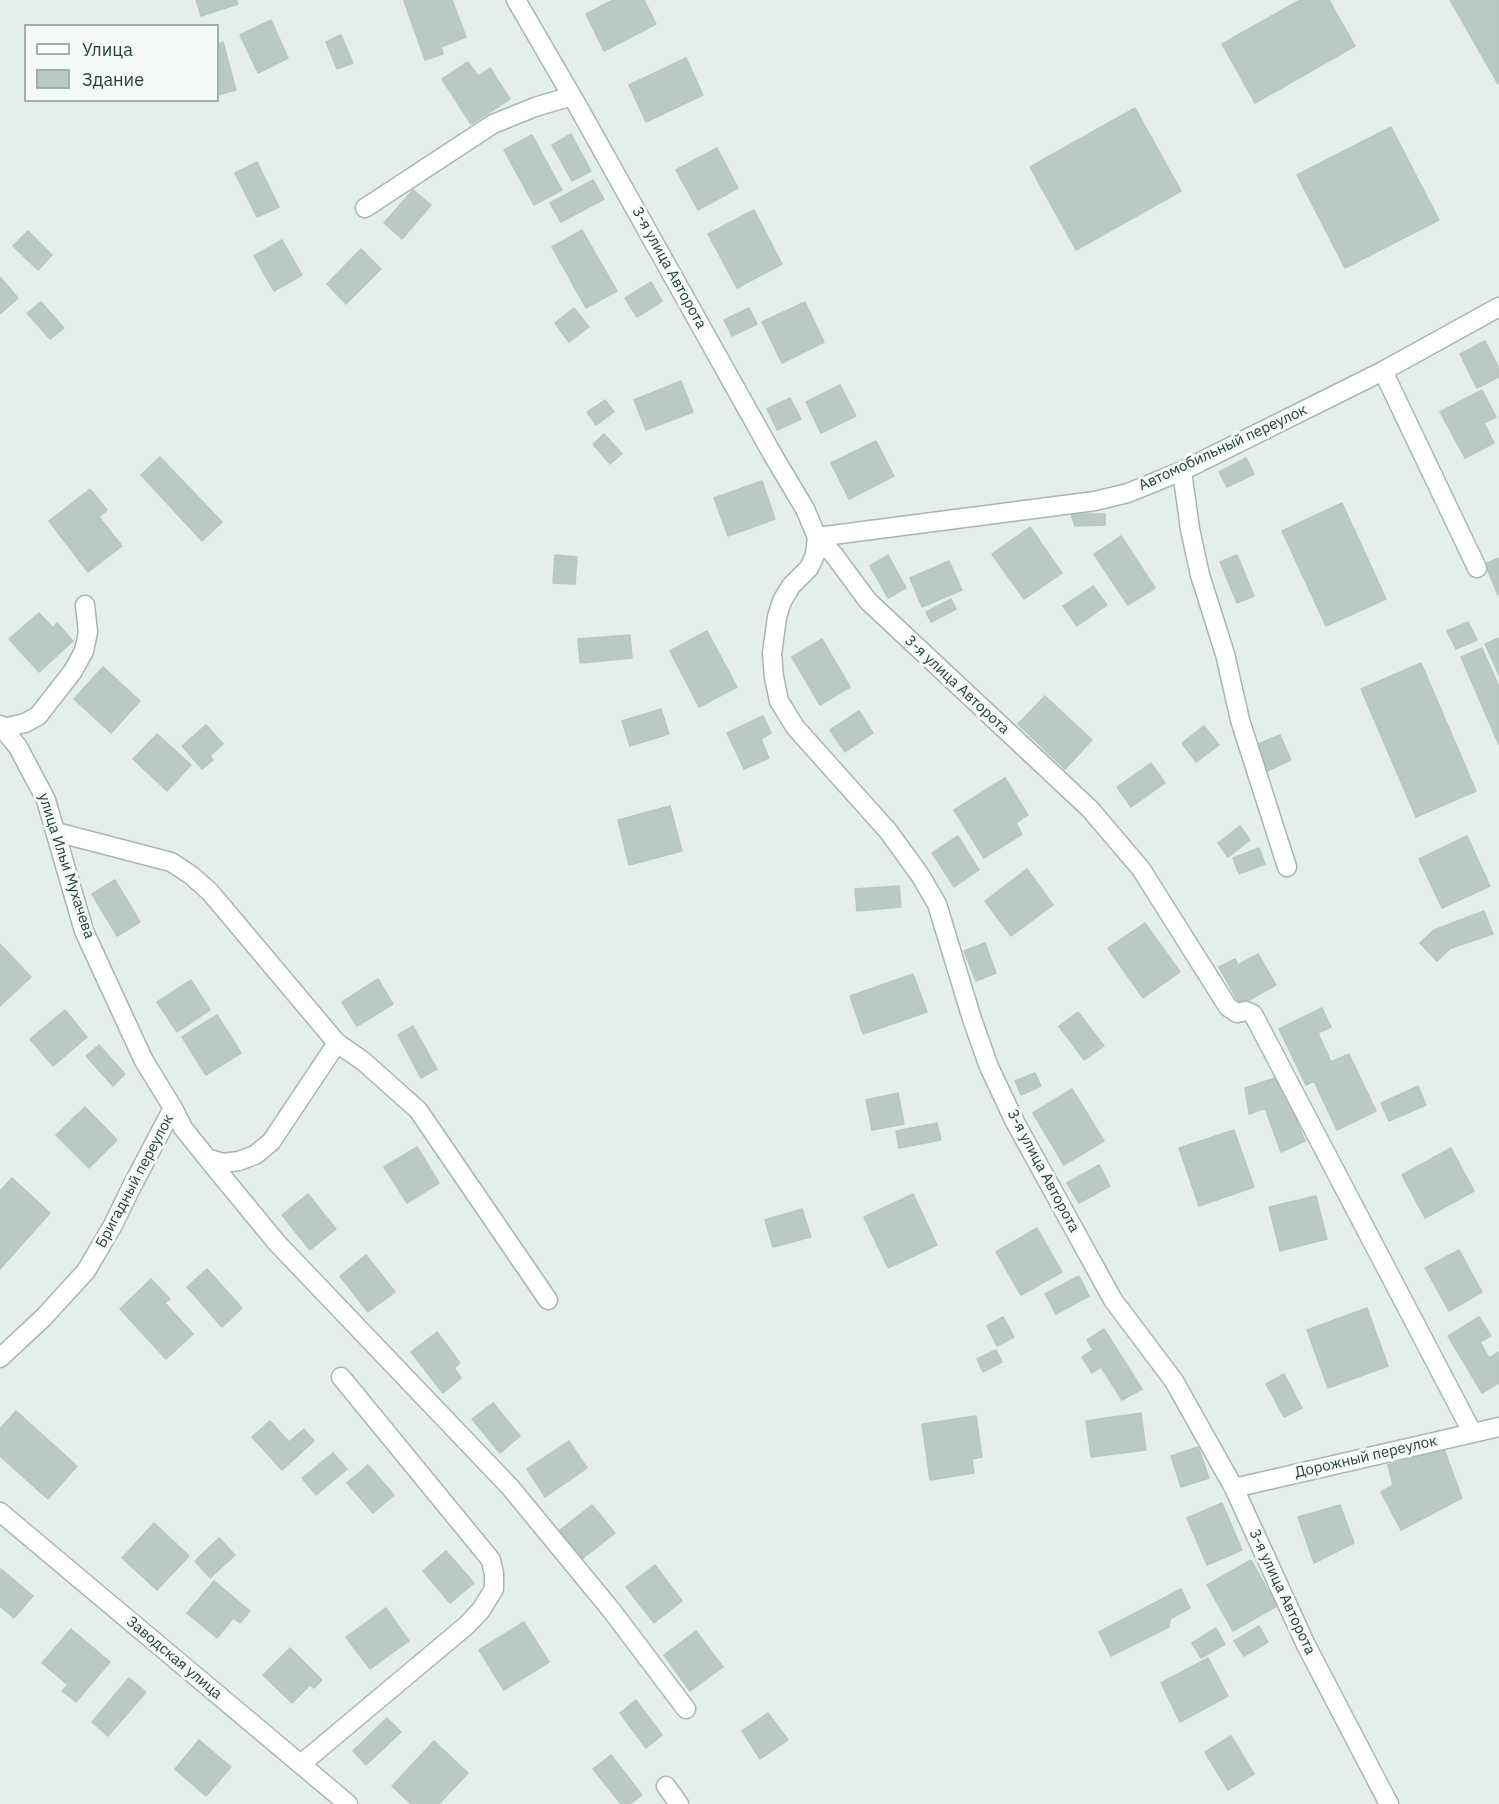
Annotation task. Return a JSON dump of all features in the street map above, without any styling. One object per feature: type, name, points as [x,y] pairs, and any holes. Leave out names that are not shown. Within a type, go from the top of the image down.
[{"type":"street","name":"3-я улица Авторота","points":[[516,0],[768,446],[806,509],[817,537],[834,555],[868,601],[1090,809],[1141,869],[1228,1007],[1236,1013],[1251,1011],[1472,1432]]},
{"type":"street","points":[[365,208],[493,124],[535,107],[572,96]]},
{"type":"street","name":"Автомобильный переулок","points":[[817,537],[1095,501],[1128,493],[1182,471],[1383,371],[1499,307]]},
{"type":"street","points":[[1383,371],[1477,568]]},
{"type":"street","points":[[1182,471],[1190,529],[1200,575],[1225,654],[1240,720],[1287,867]]},
{"type":"street","name":"3-я улица Авторота","points":[[817,537],[812,562],[809,568],[791,585],[782,601],[777,617],[772,654],[779,700],[795,727],[888,831],[937,904],[961,986],[989,1067],[1015,1122],[1113,1300],[1174,1381],[1234,1488],[1306,1645],[1389,1804]]},
{"type":"street","points":[[2,726],[25,723],[38,716],[73,671],[84,651],[88,632],[85,605]]},
{"type":"street","name":"улица Ильи Мухачева","points":[[2,726],[18,747],[46,800],[84,931],[144,1061],[173,1108]]},
{"type":"street","points":[[56,832],[171,862],[191,874],[210,892],[337,1043],[378,1073],[418,1110],[548,1300]]},
{"type":"street","points":[[207,1158],[223,1163],[239,1161],[255,1155],[271,1142],[337,1043]]},
{"type":"street","name":"Бригадный переулок","points":[[173,1108],[183,1128],[277,1243],[510,1486],[612,1611],[686,1709]]},
{"type":"street","name":"Бригадный переулок","points":[[0,1358],[44,1317],[86,1271],[113,1225],[173,1108]]},
{"type":"street","points":[[301,1764],[467,1625],[481,1610],[494,1589],[494,1574],[490,1560],[341,1377]]},
{"type":"street","name":"Дорожный переулок","points":[[1234,1488],[1499,1427]]},
{"type":"street","name":"Заводская улица","points":[[0,1512],[348,1804]]},
{"type":"street","points":[[666,1786],[679,1804]]},
{"type":"building","points":[[196,0],[236,0],[238,4],[201,16]]},
{"type":"building","points":[[452,0],[466,37],[441,47],[443,54],[425,60],[404,1]]},
{"type":"building","points":[[613,0],[644,0],[656,24],[604,51],[586,14]]},
{"type":"building","points":[[1300,0],[1329,0],[1355,46],[1255,103],[1222,44]]},
{"type":"building","points":[[1450,0],[1499,0],[1498,84]]},
{"type":"building","points":[[271,20],[288,58],[258,73],[240,35]]},
{"type":"building","points":[[341,35],[353,63],[337,69],[326,42]]},
{"type":"building","points":[[223,42],[236,90],[219,95],[219,44]]},
{"type":"building","points":[[686,58],[703,95],[646,122],[629,85]]},
{"type":"building","points":[[468,62],[478,76],[490,68],[510,99],[471,124],[442,79]]},
{"type":"building","points":[[1135,108],[1181,191],[1076,250],[1030,167]]},
{"type":"building","points":[[1391,127],[1439,220],[1345,268],[1297,175]]},
{"type":"building","points":[[571,134],[591,171],[572,181],[552,145]]},
{"type":"building","points":[[532,135],[562,190],[534,205],[504,150]]},
{"type":"building","points":[[717,148],[738,188],[698,210],[676,170]]},
{"type":"building","points":[[257,162],[279,207],[257,217],[235,173]]},
{"type":"building","points":[[593,180],[604,199],[561,222],[550,203]]},
{"type":"building","points":[[413,190],[431,205],[402,239],[384,223]]},
{"type":"building","points":[[754,210],[782,264],[737,288],[708,234]]},
{"type":"building","points":[[582,230],[617,291],[586,308],[552,247]]},
{"type":"building","points":[[28,231],[52,255],[38,270],[13,246]]},
{"type":"building","points":[[282,240],[302,275],[274,291],[254,256]]},
{"type":"building","points":[[361,249],[381,269],[346,304],[327,284]]},
{"type":"building","points":[[0,277],[18,298],[0,314]]},
{"type":"building","points":[[651,282],[662,301],[637,317],[625,298]]},
{"type":"building","points":[[41,302],[64,328],[50,339],[27,313]]},
{"type":"building","points":[[805,302],[824,342],[782,363],[762,322]]},
{"type":"building","points":[[574,308],[589,327],[569,342],[555,323]]},
{"type":"building","points":[[749,308],[757,324],[732,336],[724,320]]},
{"type":"building","points":[[1485,341],[1499,368],[1499,377],[1477,388],[1460,354]]},
{"type":"building","points":[[681,381],[693,412],[646,430],[634,400]]},
{"type":"building","points":[[840,385],[856,416],[821,433],[806,402]]},
{"type":"building","points":[[1482,390],[1496,417],[1484,423],[1494,443],[1465,458],[1440,412]]},
{"type":"building","points":[[790,398],[801,419],[777,430],[767,409]]},
{"type":"building","points":[[605,400],[614,412],[596,425],[587,412]]},
{"type":"building","points":[[604,434],[622,454],[610,464],[593,444]]},
{"type":"building","points":[[876,441],[894,476],[849,499],[831,463]]},
{"type":"building","points":[[160,457],[222,522],[202,541],[141,475]]},
{"type":"building","points":[[1246,458],[1254,474],[1227,487],[1219,472]]},
{"type":"building","points":[[762,481],[775,519],[728,536],[714,498]]},
{"type":"building","points":[[90,489],[107,510],[99,517],[122,546],[88,572],[49,521]]},
{"type":"building","points":[[1342,503],[1386,599],[1326,626],[1282,531]]},
{"type":"building","points":[[1071,514],[1105,514],[1105,525],[1075,526]]},
{"type":"building","points":[[1030,527],[1062,573],[1024,599],[992,554]]},
{"type":"building","points":[[1121,536],[1155,588],[1128,605],[1094,554]]},
{"type":"building","points":[[555,555],[577,557],[575,584],[553,583]]},
{"type":"building","points":[[888,555],[906,588],[888,598],[870,566]]},
{"type":"building","points":[[1237,555],[1254,596],[1237,603],[1220,562]]},
{"type":"building","points":[[1499,558],[1499,594],[1498,595],[1485,564]]},
{"type":"building","points":[[949,561],[962,590],[922,607],[910,578]]},
{"type":"building","points":[[1093,586],[1107,605],[1077,626],[1063,606]]},
{"type":"building","points":[[951,599],[956,609],[931,622],[926,612]]},
{"type":"building","points":[[39,613],[53,628],[57,623],[73,641],[39,672],[9,639]]},
{"type":"building","points":[[1468,622],[1477,640],[1456,649],[1447,631]]},
{"type":"building","points":[[707,631],[737,687],[699,707],[670,651]]},
{"type":"building","points":[[630,635],[632,658],[580,663],[578,639]]},
{"type":"building","points":[[1499,638],[1499,675],[1485,644]]},
{"type":"building","points":[[822,639],[850,687],[820,705],[792,657]]},
{"type":"building","points":[[1482,648],[1499,687],[1499,745],[1461,657]]},
{"type":"building","points":[[1421,663],[1476,791],[1416,817],[1361,689]]},
{"type":"building","points":[[103,667],[140,701],[111,733],[74,699]]},
{"type":"building","points":[[1045,696],[1092,740],[1065,769],[1018,724]]},
{"type":"building","points":[[661,709],[669,734],[630,746],[622,721]]},
{"type":"building","points":[[859,711],[873,733],[845,752],[830,730]]},
{"type":"building","points":[[763,716],[771,733],[761,739],[769,758],[744,769],[727,733]]},
{"type":"building","points":[[206,725],[223,744],[210,756],[213,760],[202,769],[182,746]]},
{"type":"building","points":[[1204,726],[1219,745],[1196,762],[1182,743]]},
{"type":"building","points":[[157,734],[191,765],[167,791],[133,759]]},
{"type":"building","points":[[1280,735],[1291,760],[1267,771],[1256,745]]},
{"type":"building","points":[[1151,763],[1165,783],[1131,807],[1117,787]]},
{"type":"building","points":[[1005,778],[1028,815],[1016,823],[1022,834],[984,858],[954,810]]},
{"type":"building","points":[[670,806],[682,851],[629,865],[618,820]]},
{"type":"building","points":[[1240,826],[1250,840],[1228,857],[1218,843]]},
{"type":"building","points":[[958,836],[979,870],[954,887],[932,853]]},
{"type":"building","points":[[1467,836],[1490,886],[1442,908],[1419,859]]},
{"type":"building","points":[[1259,848],[1265,864],[1239,874],[1233,858]]},
{"type":"building","points":[[1027,869],[1053,905],[1011,936],[985,901]]},
{"type":"building","points":[[115,880],[140,922],[117,936],[92,894]]},
{"type":"building","points":[[899,886],[901,907],[857,911],[855,889]]},
{"type":"building","points":[[1484,911],[1493,934],[1451,948],[1437,961],[1420,943],[1434,930]]},
{"type":"building","points":[[1145,923],[1180,972],[1143,998],[1108,948]]},
{"type":"building","points":[[985,943],[996,973],[976,981],[964,951]]},
{"type":"building","points":[[0,944],[31,977],[0,1006]]},
{"type":"building","points":[[1258,954],[1276,985],[1240,1005],[1219,967],[1235,959],[1238,965]]},
{"type":"building","points":[[913,974],[927,1012],[863,1034],[850,996]]},
{"type":"building","points":[[378,979],[393,1004],[357,1026],[342,1002]]},
{"type":"building","points":[[191,980],[210,1010],[177,1032],[157,1002]]},
{"type":"building","points":[[1322,1008],[1331,1027],[1318,1033],[1331,1062],[1349,1054],[1376,1111],[1337,1130],[1314,1081],[1306,1085],[1279,1029]]},
{"type":"building","points":[[65,1010],[87,1037],[53,1066],[30,1039]]},
{"type":"building","points":[[1078,1012],[1104,1046],[1084,1060],[1059,1026]]},
{"type":"building","points":[[217,1015],[241,1053],[206,1075],[182,1037]]},
{"type":"building","points":[[413,1026],[437,1069],[421,1078],[398,1035]]},
{"type":"building","points":[[99,1045],[125,1074],[113,1086],[86,1056]]},
{"type":"building","points":[[1035,1073],[1041,1086],[1021,1095],[1015,1081]]},
{"type":"building","points":[[1278,1077],[1305,1141],[1281,1152],[1265,1108],[1249,1114],[1245,1088]]},
{"type":"building","points":[[1418,1086],[1426,1105],[1389,1121],[1381,1103]]},
{"type":"building","points":[[1072,1089],[1104,1141],[1064,1165],[1033,1113]]},
{"type":"building","points":[[898,1093],[904,1124],[872,1130],[866,1100]]},
{"type":"building","points":[[85,1107],[117,1140],[89,1168],[56,1135]]},
{"type":"building","points":[[937,1123],[941,1140],[899,1148],[896,1131]]},
{"type":"building","points":[[1234,1130],[1254,1187],[1199,1206],[1179,1148]]},
{"type":"building","points":[[417,1147],[439,1183],[407,1203],[384,1167]]},
{"type":"building","points":[[1451,1148],[1474,1191],[1425,1218],[1402,1175]]},
{"type":"building","points":[[1099,1165],[1110,1186],[1079,1203],[1067,1183]]},
{"type":"building","points":[[12,1178],[50,1213],[0,1269],[0,1191]]},
{"type":"building","points":[[308,1194],[336,1229],[310,1250],[282,1215]]},
{"type":"building","points":[[913,1194],[937,1245],[888,1268],[864,1217]]},
{"type":"building","points":[[1316,1196],[1327,1239],[1280,1251],[1269,1207]]},
{"type":"building","points":[[802,1209],[811,1237],[773,1247],[765,1220]]},
{"type":"building","points":[[1037,1228],[1062,1272],[1021,1295],[996,1252]]},
{"type":"building","points":[[1459,1250],[1482,1292],[1449,1311],[1425,1268]]},
{"type":"building","points":[[366,1255],[395,1292],[368,1312],[340,1276]]},
{"type":"building","points":[[207,1269],[242,1308],[222,1327],[187,1287]]},
{"type":"building","points":[[1079,1276],[1089,1296],[1056,1314],[1045,1294]]},
{"type":"building","points":[[151,1279],[170,1299],[165,1303],[193,1334],[166,1359],[120,1309]]},
{"type":"building","points":[[1367,1308],[1388,1366],[1328,1388],[1307,1330]]},
{"type":"building","points":[[1003,1317],[1014,1337],[997,1346],[987,1326]]},
{"type":"building","points":[[1479,1317],[1491,1336],[1480,1342],[1489,1358],[1499,1352],[1499,1383],[1482,1393],[1448,1336]]},
{"type":"building","points":[[1104,1329],[1142,1389],[1122,1400],[1101,1367],[1092,1373],[1082,1357],[1093,1350],[1087,1340]]},
{"type":"building","points":[[437,1332],[460,1363],[454,1368],[461,1378],[443,1393],[411,1352]]},
{"type":"building","points":[[996,1350],[1002,1362],[983,1372],[977,1359]]},
{"type":"building","points":[[1284,1374],[1302,1408],[1284,1417],[1266,1384]]},
{"type":"building","points":[[493,1403],[520,1436],[500,1453],[472,1419]]},
{"type":"building","points":[[16,1411],[77,1466],[48,1499],[0,1456],[0,1429]]},
{"type":"building","points":[[1141,1413],[1146,1450],[1091,1457],[1086,1421]]},
{"type":"building","points":[[976,1416],[982,1457],[972,1459],[974,1473],[930,1480],[922,1424]]},
{"type":"building","points":[[270,1421],[289,1442],[304,1429],[314,1441],[282,1470],[252,1437]]},
{"type":"building","points":[[569,1441],[587,1468],[545,1497],[527,1469]]},
{"type":"building","points":[[1198,1447],[1209,1478],[1181,1487],[1171,1456]]},
{"type":"building","points":[[1444,1449],[1462,1498],[1401,1530],[1381,1492],[1393,1485],[1388,1465]]},
{"type":"building","points":[[333,1453],[347,1469],[316,1495],[302,1478]]},
{"type":"building","points":[[368,1465],[394,1495],[373,1513],[347,1483]]},
{"type":"building","points":[[1222,1503],[1242,1550],[1207,1565],[1187,1518]]},
{"type":"building","points":[[592,1505],[615,1533],[582,1559],[559,1531]]},
{"type":"building","points":[[1340,1505],[1354,1543],[1314,1563],[1298,1517]]},
{"type":"building","points":[[154,1523],[189,1556],[157,1590],[122,1558]]},
{"type":"building","points":[[219,1538],[235,1555],[210,1578],[195,1561]]},
{"type":"building","points":[[446,1551],[474,1583],[450,1603],[423,1571]]},
{"type":"building","points":[[1251,1560],[1277,1606],[1233,1631],[1207,1585]]},
{"type":"building","points":[[655,1565],[682,1601],[654,1623],[626,1587]]},
{"type":"building","points":[[1,1569],[33,1596],[14,1618],[0,1606]]},
{"type":"building","points":[[214,1581],[250,1611],[240,1623],[233,1618],[217,1638],[187,1613]]},
{"type":"building","points":[[1181,1589],[1190,1608],[1170,1619],[1169,1627],[1111,1656],[1099,1632]]},
{"type":"building","points":[[386,1608],[409,1641],[370,1669],[346,1637]]},
{"type":"building","points":[[524,1622],[549,1662],[504,1690],[479,1650]]},
{"type":"building","points":[[1259,1626],[1268,1642],[1244,1656],[1234,1641]]},
{"type":"building","points":[[1216,1628],[1225,1644],[1201,1658],[1192,1643]]},
{"type":"building","points":[[71,1629],[110,1662],[76,1702],[62,1691],[68,1685],[42,1663]]},
{"type":"building","points":[[696,1631],[723,1667],[690,1691],[664,1655]]},
{"type":"building","points":[[290,1648],[322,1680],[314,1688],[310,1685],[292,1703],[263,1675]]},
{"type":"building","points":[[1208,1658],[1228,1696],[1180,1722],[1161,1683]]},
{"type":"building","points":[[129,1678],[146,1692],[108,1736],[92,1722]]},
{"type":"building","points":[[636,1700],[662,1735],[646,1748],[620,1713]]},
{"type":"building","points":[[768,1713],[788,1740],[760,1759],[742,1731]]},
{"type":"building","points":[[387,1718],[401,1732],[366,1765],[353,1751]]},
{"type":"building","points":[[1231,1736],[1254,1774],[1228,1790],[1205,1752]]},
{"type":"building","points":[[199,1740],[231,1767],[206,1796],[175,1769]]},
{"type":"building","points":[[434,1741],[468,1773],[439,1804],[411,1804],[392,1786]]},
{"type":"building","points":[[611,1755],[642,1795],[630,1804],[621,1804],[593,1769]]}]
